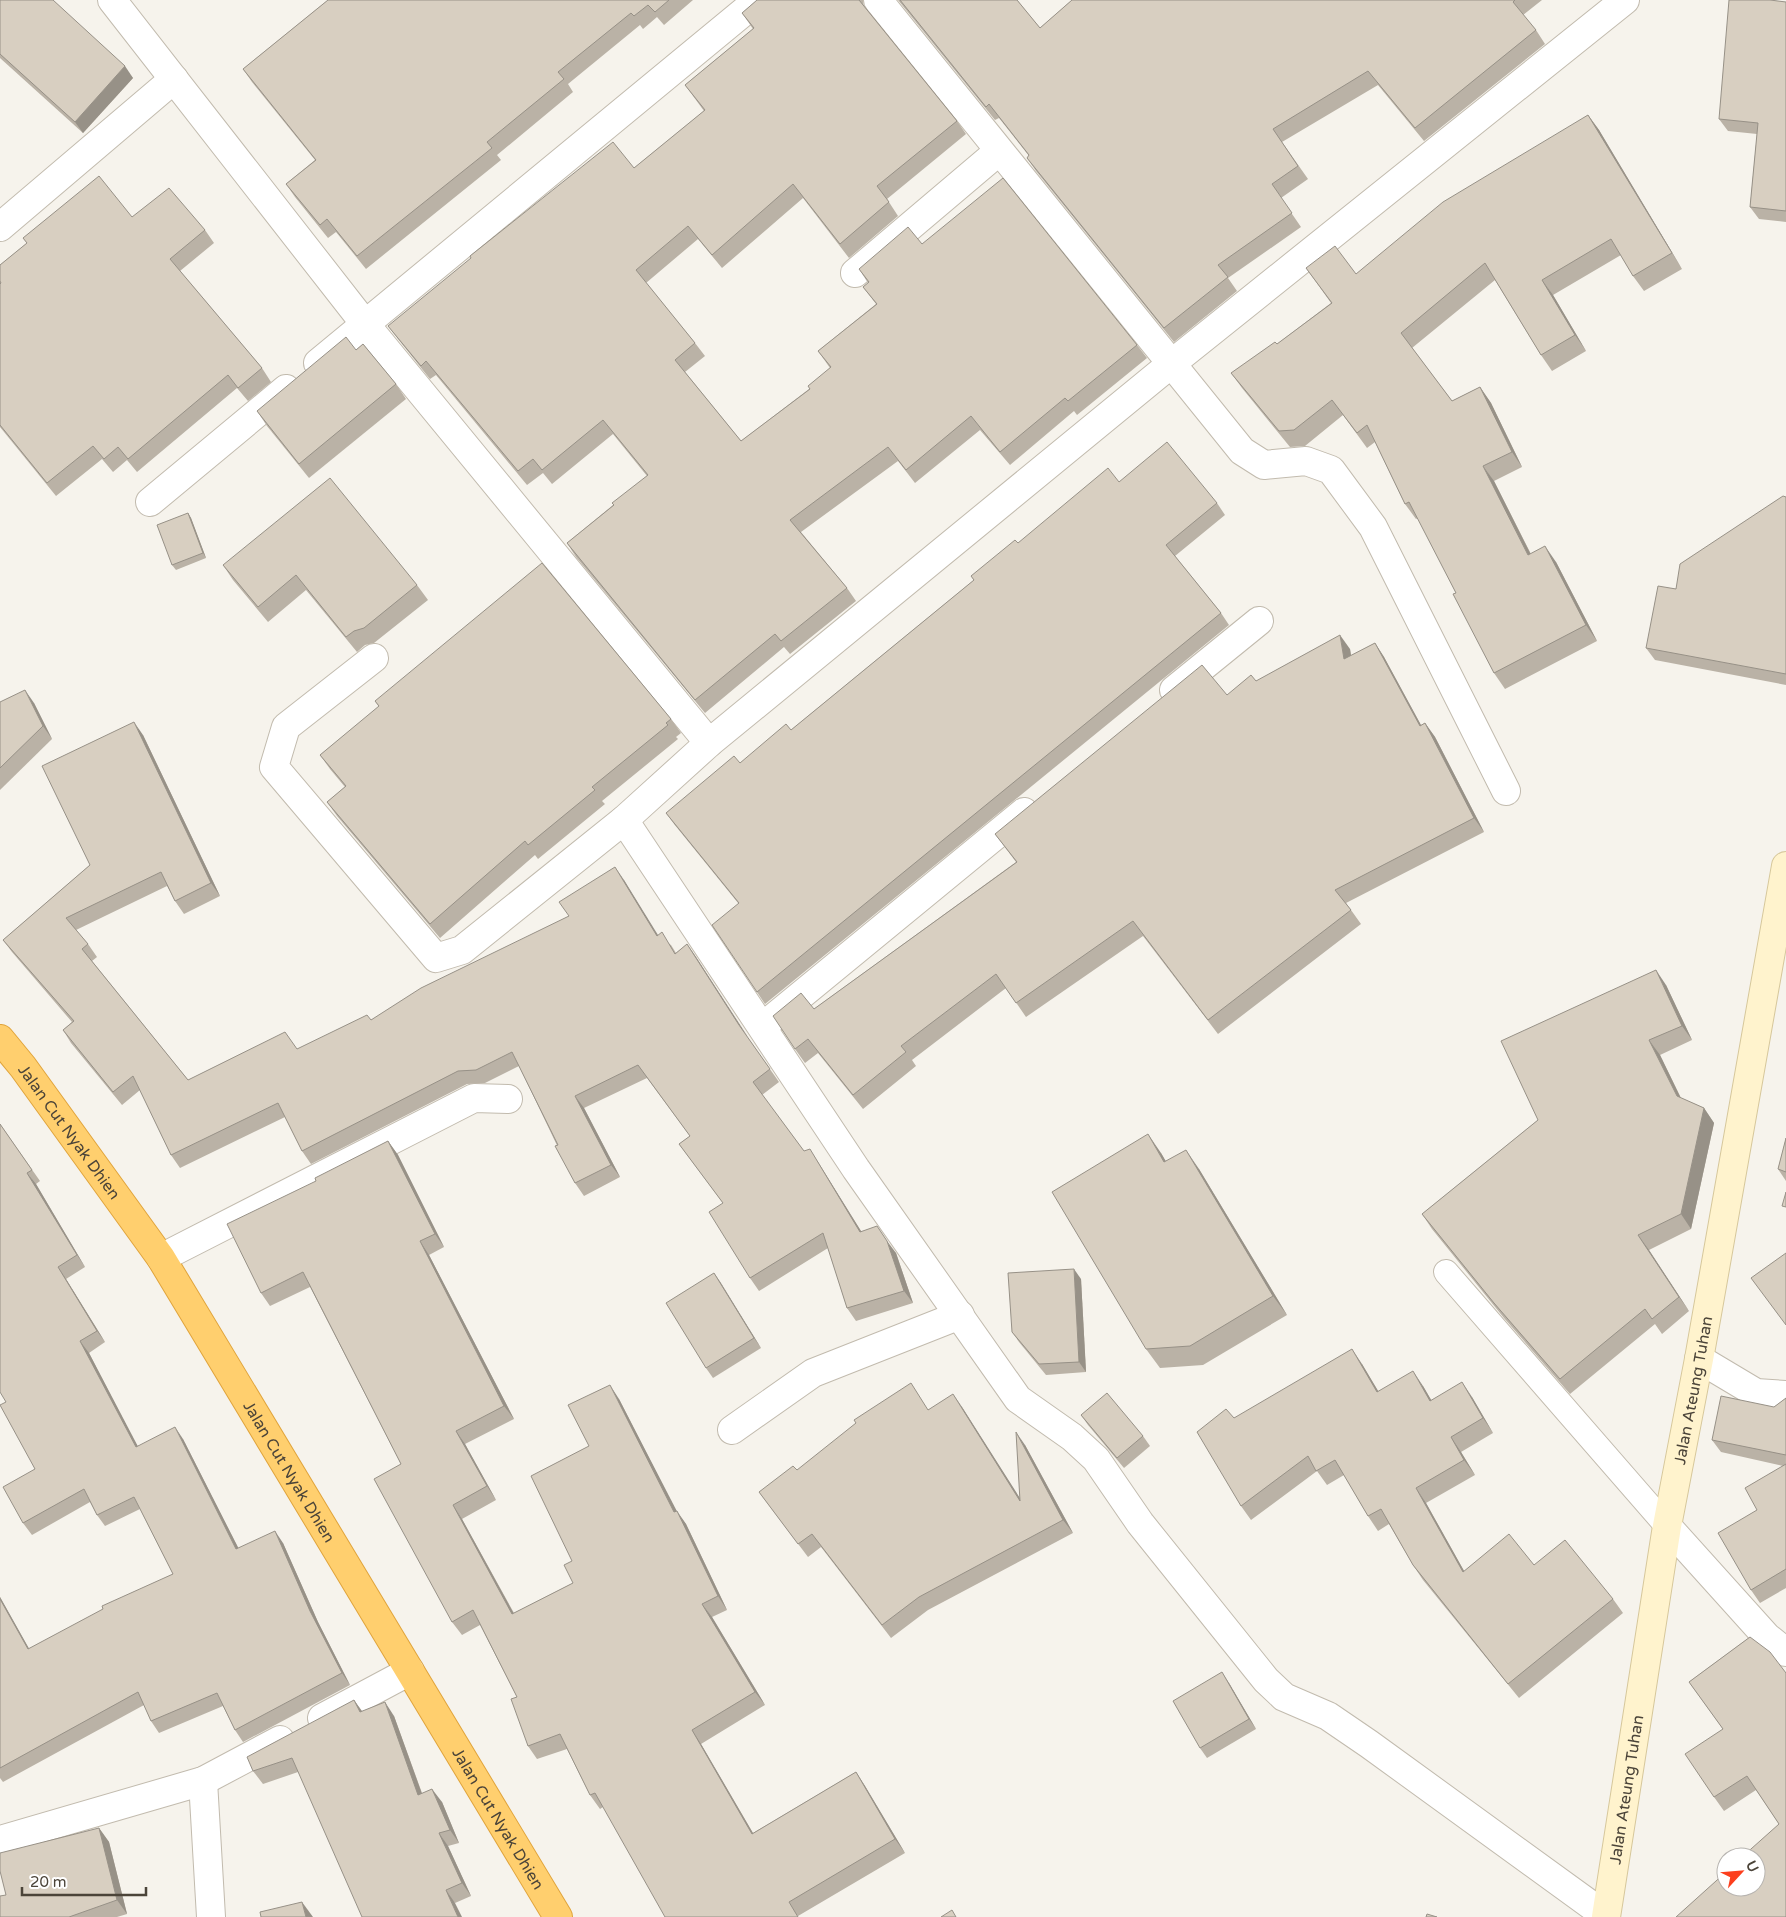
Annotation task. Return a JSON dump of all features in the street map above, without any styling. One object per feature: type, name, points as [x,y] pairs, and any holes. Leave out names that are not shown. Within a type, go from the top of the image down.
[{"type":"highway","name":"Jalan Cut Nyak Dhien","points":[[0,1039],[23,1066],[161,1258],[558,1917]]},
{"type":"street","points":[[112,0],[365,324],[709,743]]},
{"type":"street","points":[[150,502],[758,0]]},
{"type":"street","points":[[878,0],[1242,451],[1253,460],[1264,465],[1306,460],[1331,470],[1373,527],[1506,791]]},
{"type":"street","points":[[374,658],[286,726],[274,767],[436,958],[462,950],[624,820],[709,743],[1171,364],[1625,0]]},
{"type":"street","points":[[0,227],[174,79]]},
{"type":"street","points":[[855,273],[999,150]]},
{"type":"street","points":[[1151,709],[1259,621]]},
{"type":"street","points":[[760,1028],[1043,797]]},
{"type":"street","points":[[624,820],[760,1028],[856,1169],[1018,1399],[1072,1437],[1096,1459],[1140,1523],[1266,1680],[1284,1698],[1328,1716],[1606,1917]]},
{"type":"street","name":"Jalan Ateung Tuhan","points":[[1606,1917],[1666,1526],[1699,1359],[1786,866]]},
{"type":"street","points":[[161,1258],[474,1098],[508,1099]]},
{"type":"street","points":[[732,1430],[813,1374],[960,1315]]},
{"type":"street","points":[[1699,1359],[1756,1393],[1786,1395]]},
{"type":"street","points":[[1666,1526],[1767,1637],[1786,1652]]},
{"type":"street","points":[[0,1840],[203,1781],[410,1671]]},
{"type":"street","points":[[203,1781],[211,1917]]},
{"type":"lane","points":[[1446,1272],[1666,1526]]},
{"type":"building","points":[[0,0],[53,0],[125,66],[75,122],[0,54]]},
{"type":"building","points":[[328,0],[669,0],[655,12],[648,5],[634,16],[631,13],[558,72],[564,79],[487,142],[492,148],[357,256],[327,219],[320,225],[286,184],[316,160],[243,69]]},
{"type":"building","points":[[757,0],[859,0],[957,121],[877,186],[889,202],[840,244],[793,184],[712,255],[688,226],[636,270],[695,343],[675,360],[741,441],[810,389],[808,386],[831,367],[818,351],[877,304],[863,287],[869,282],[859,269],[908,227],[922,244],[1003,178],[1137,345],[1068,401],[1065,398],[1000,452],[971,416],[906,470],[888,447],[790,520],[847,588],[781,641],[775,634],[695,700],[567,543],[614,505],[612,503],[648,475],[603,420],[542,470],[533,459],[518,471],[426,361],[421,366],[388,326],[471,258],[470,256],[613,142],[634,168],[705,110],[685,85],[754,28],[742,13]]},
{"type":"building","points":[[900,0],[1017,0],[1040,28],[1072,0],[1515,0],[1513,2],[1536,30],[1415,128],[1368,71],[1273,129],[1298,166],[1272,184],[1292,213],[1218,265],[1228,277],[1164,328],[1027,158],[1029,155],[989,104],[986,107]]},
{"type":"building","points":[[1729,0],[1786,2],[1786,211],[1750,207],[1758,123],[1719,119]]},
{"type":"building","points":[[1588,115],[1672,253],[1633,276],[1611,239],[1542,280],[1575,335],[1541,355],[1485,263],[1401,333],[1452,401],[1480,387],[1512,452],[1483,466],[1528,555],[1545,546],[1586,625],[1494,673],[1453,594],[1456,593],[1409,502],[1405,504],[1367,425],[1357,433],[1332,400],[1294,430],[1279,431],[1231,373],[1275,342],[1277,344],[1332,303],[1306,268],[1335,246],[1356,274],[1443,202]]},
{"type":"building","points":[[99,176],[132,217],[169,188],[205,230],[170,259],[262,368],[238,388],[228,375],[128,459],[118,447],[104,459],[93,446],[47,483],[0,425],[0,265],[27,243],[23,238]]},
{"type":"building","points":[[346,337],[356,350],[363,344],[396,384],[299,464],[257,411]]},
{"type":"building","points":[[1167,442],[1217,503],[1166,545],[1221,613],[757,992],[712,925],[739,903],[666,813],[734,756],[740,763],[786,724],[791,730],[974,580],[971,576],[1015,540],[1018,543],[1108,468],[1119,482]]},
{"type":"building","points":[[330,478],[417,585],[364,628],[354,631],[346,637],[296,575],[258,607],[223,565]]},
{"type":"building","points":[[1783,496],[1786,497],[1786,674],[1646,648],[1658,586],[1676,589],[1680,564]]},
{"type":"building","points":[[188,513],[203,553],[172,565],[157,525]]},
{"type":"building","points":[[542,563],[671,719],[666,723],[668,725],[592,787],[595,790],[528,845],[525,841],[430,924],[327,802],[346,786],[320,755],[379,706],[375,701]]},
{"type":"building","points":[[1340,635],[1344,659],[1375,643],[1420,726],[1425,723],[1474,818],[1335,890],[1351,910],[1208,1020],[1133,921],[1016,1003],[996,974],[901,1046],[906,1052],[853,1095],[808,1039],[795,1049],[773,1016],[801,993],[814,1009],[1017,862],[995,834],[1202,665],[1227,695],[1251,675],[1256,681]]},
{"type":"building","points":[[25,690],[43,726],[0,768],[0,702]]},
{"type":"building","points":[[134,722],[211,883],[175,901],[161,872],[66,918],[88,944],[82,949],[188,1080],[285,1032],[297,1049],[367,1015],[371,1020],[421,988],[569,916],[559,902],[615,867],[657,936],[662,932],[675,954],[687,944],[770,1069],[753,1082],[804,1151],[810,1149],[860,1232],[877,1226],[887,1241],[904,1291],[847,1308],[823,1233],[750,1278],[709,1212],[723,1203],[679,1144],[690,1136],[638,1065],[575,1096],[611,1165],[575,1183],[555,1146],[558,1145],[512,1052],[476,1070],[458,1071],[302,1151],[278,1103],[171,1155],[133,1076],[113,1092],[63,1030],[74,1021],[3,940],[90,865],[42,766]]},
{"type":"building","points":[[1656,970],[1682,1026],[1649,1040],[1677,1096],[1704,1108],[1681,1214],[1638,1235],[1679,1297],[1652,1319],[1645,1309],[1560,1379],[1494,1303],[1422,1214],[1538,1120],[1501,1041]]},
{"type":"building","points":[[0,1124],[32,1170],[27,1173],[77,1255],[58,1267],[97,1331],[80,1341],[136,1447],[175,1427],[236,1549],[275,1531],[310,1611],[342,1673],[235,1730],[217,1693],[151,1721],[138,1692],[0,1768],[0,1599],[28,1649],[103,1609],[102,1606],[173,1574],[134,1497],[97,1515],[84,1489],[23,1523],[3,1487],[35,1469],[0,1405],[6,1402],[0,1392]]},
{"type":"building","points":[[1148,1134],[1164,1162],[1186,1150],[1273,1296],[1190,1346],[1146,1349],[1052,1192]]},
{"type":"building","points":[[1786,1138],[1786,1172],[1778,1169]]},
{"type":"building","points":[[388,1141],[435,1234],[420,1241],[504,1406],[456,1431],[487,1486],[453,1505],[512,1614],[573,1583],[564,1565],[572,1561],[531,1476],[589,1446],[568,1405],[610,1385],[674,1512],[677,1511],[718,1596],[702,1604],[755,1692],[692,1730],[752,1834],[856,1772],[895,1839],[789,1902],[798,1917],[665,1917],[595,1793],[590,1795],[560,1734],[528,1746],[511,1699],[517,1697],[473,1610],[452,1622],[374,1479],[401,1464],[303,1272],[261,1293],[227,1224],[316,1181],[315,1178]]},
{"type":"building","points":[[1786,1192],[1786,1207],[1782,1206]]},
{"type":"building","points":[[1786,1253],[1786,1325],[1751,1278]]},
{"type":"building","points":[[1074,1269],[1079,1362],[1039,1364],[1012,1332],[1008,1273]]},
{"type":"building","points":[[714,1273],[754,1338],[706,1368],[666,1303]]},
{"type":"building","points":[[1352,1349],[1377,1392],[1413,1371],[1430,1401],[1462,1382],[1483,1418],[1451,1437],[1464,1460],[1416,1488],[1463,1572],[1509,1534],[1534,1565],[1565,1540],[1613,1599],[1508,1684],[1413,1565],[1381,1509],[1368,1516],[1335,1460],[1316,1471],[1308,1456],[1241,1506],[1197,1432],[1226,1409],[1234,1418]]},
{"type":"building","points":[[911,1383],[928,1410],[953,1394],[1020,1501],[1016,1432],[1063,1520],[919,1597],[882,1625],[812,1534],[798,1544],[759,1492],[793,1466],[797,1470],[856,1423],[854,1420]]},
{"type":"building","points":[[1107,1393],[1143,1436],[1117,1458],[1081,1415]]},
{"type":"building","points":[[1721,1396],[1774,1407],[1786,1398],[1786,1455],[1712,1440]]},
{"type":"building","points":[[1786,1464],[1786,1569],[1751,1590],[1718,1533],[1757,1510],[1745,1488]]},
{"type":"building","points":[[1750,1637],[1770,1652],[1786,1673],[1786,1917],[1676,1917],[1716,1881],[1716,1897],[1766,1897],[1766,1847],[1753,1847],[1779,1824],[1747,1776],[1714,1797],[1685,1754],[1723,1729],[1689,1682]]},
{"type":"building","points":[[1222,1672],[1249,1719],[1200,1748],[1173,1701]]},
{"type":"building","points":[[354,1700],[360,1712],[385,1702],[418,1795],[432,1789],[450,1830],[439,1833],[462,1883],[446,1890],[458,1917],[362,1917],[292,1758],[253,1771],[247,1757]]},
{"type":"building","points":[[99,1828],[117,1900],[69,1917],[0,1917],[0,1896],[6,1895],[0,1871],[0,1853]]},
{"type":"building","points":[[302,1902],[306,1917],[261,1917],[260,1912]]},
{"type":"building","points":[[952,1910],[956,1917],[941,1917]]},
{"type":"building","points":[[1427,1914],[1437,1917],[1426,1917]]}]
